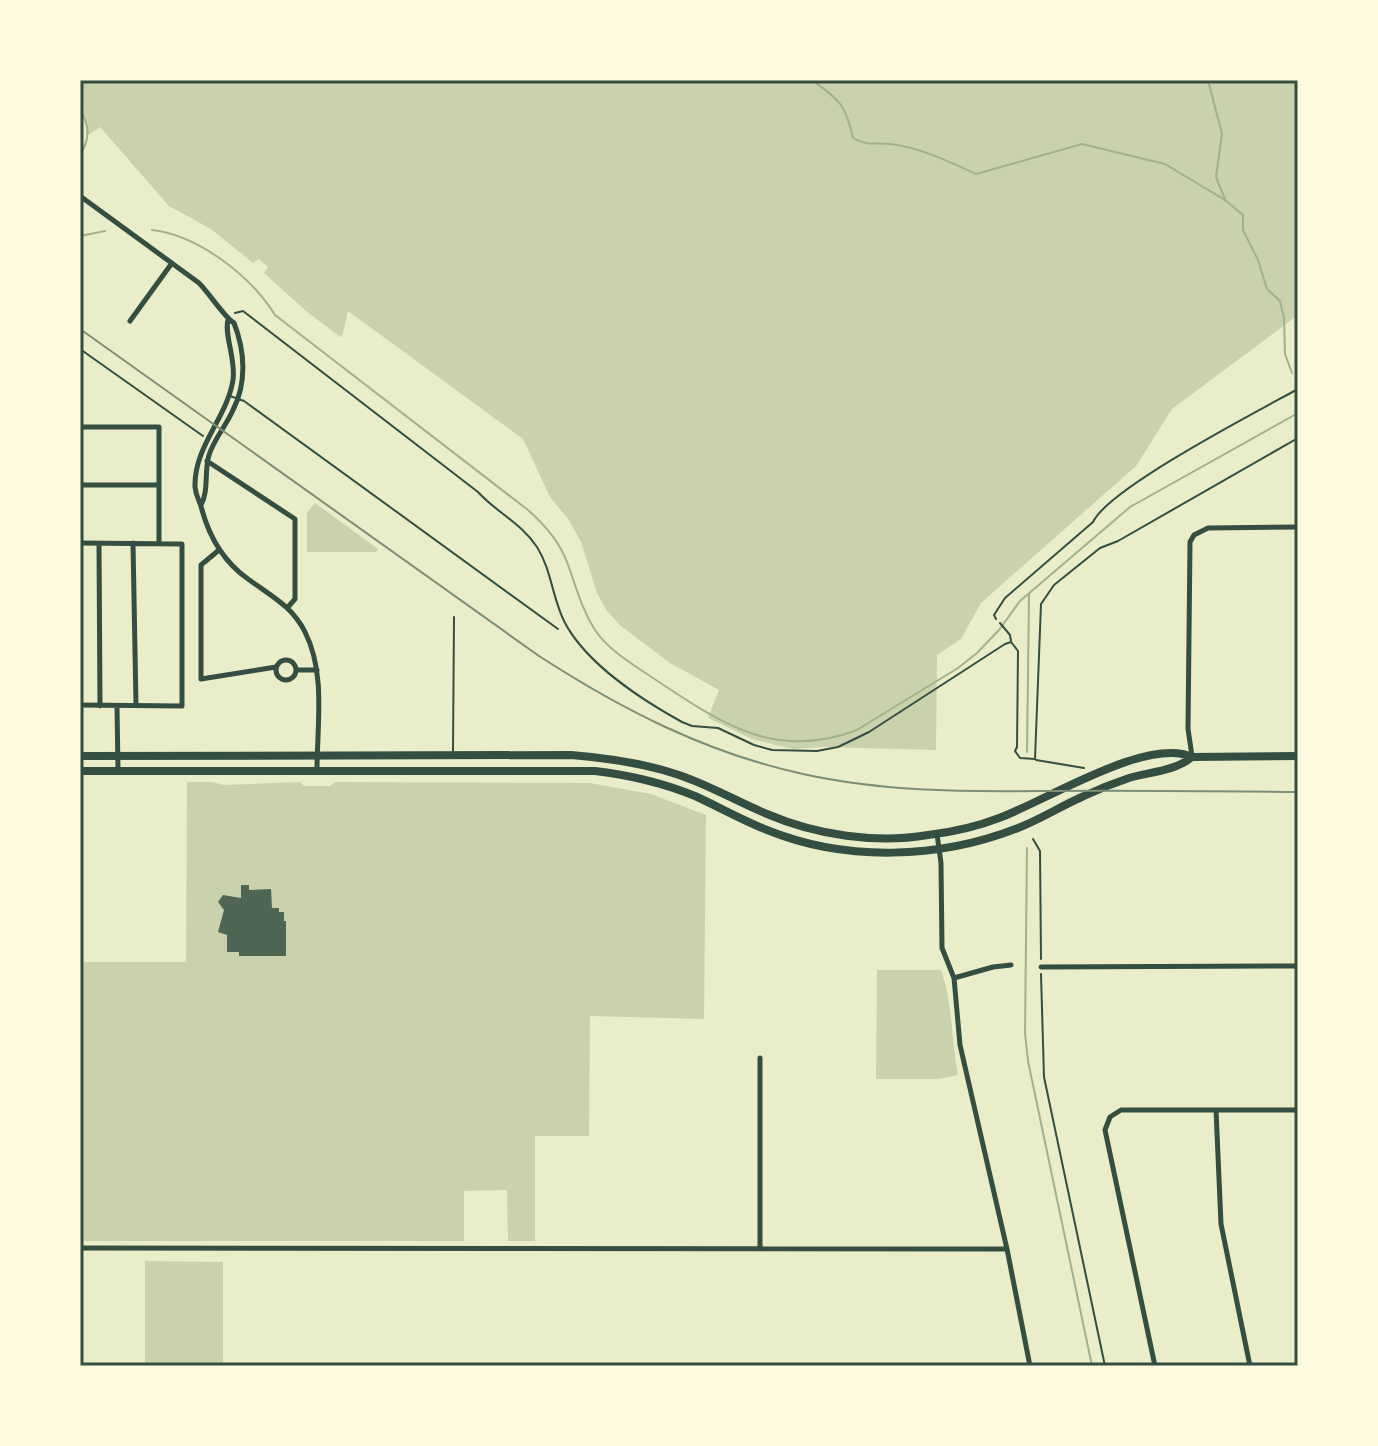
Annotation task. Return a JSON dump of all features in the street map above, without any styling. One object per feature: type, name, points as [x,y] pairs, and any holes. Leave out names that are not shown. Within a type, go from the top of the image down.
[{"type":"main road","points":[[80,756],[606,758],[680,776],[769,815],[820,831],[872,838],[937,834],[1001,818],[1089,776],[1152,756],[1179,751],[1192,757],[1298,756]]},
{"type":"main road","points":[[80,771],[610,772],[674,788],[764,829],[811,843],[872,852],[940,849],[1017,828],[1106,786],[1181,766],[1192,757]]},
{"type":"street","points":[[80,196],[211,294],[234,323],[242,354],[238,398],[207,461],[205,498],[201,505]]},
{"type":"street","points":[[130,321],[172,263]]},
{"type":"street","points":[[227,318],[226,327],[234,357],[230,396],[206,439],[198,461],[195,491],[219,550],[249,580],[288,607],[306,634],[317,670],[317,770]]},
{"type":"street","points":[[80,427],[159,427],[159,543]]},
{"type":"street","points":[[207,461],[295,519],[295,599],[288,607]]},
{"type":"street","points":[[80,485],[159,485]]},
{"type":"street","points":[[1192,757],[1188,729],[1189,548],[1194,535],[1208,528],[1298,527]]},
{"type":"street","points":[[80,543],[182,544],[182,706],[80,705]]},
{"type":"street","points":[[133,543],[136,705]]},
{"type":"street","points":[[99,544],[100,706]]},
{"type":"street","points":[[219,550],[201,565],[201,679],[276,667],[287,660],[293,663],[296,670],[292,679],[283,680],[276,674],[276,667]]},
{"type":"street","points":[[296,670],[317,670]]},
{"type":"street","points":[[117,706],[118,771]]},
{"type":"street","points":[[937,834],[940,849],[940,935],[954,978],[960,1045],[1007,1249],[1030,1366]]},
{"type":"street","points":[[954,978],[1011,965]]},
{"type":"street","points":[[1041,967],[1298,966]]},
{"type":"street","points":[[760,1058],[760,1249]]},
{"type":"street","points":[[1155,1366],[1105,1130],[1108,1119],[1121,1110],[1298,1110]]},
{"type":"street","points":[[1216,1110],[1221,1224],[1250,1366]]},
{"type":"street","points":[[80,1248],[1007,1249]]},
{"type":"lane","points":[[996,619],[994,615],[1005,598],[1093,522],[1098,512],[1122,492],[1298,389]]},
{"type":"lane","points":[[230,396],[238,398],[558,629]]},
{"type":"lane","points":[[453,756],[454,617]]},
{"type":"path","points":[[227,318],[243,311],[513,520],[542,556],[564,622],[585,650],[619,680],[682,722],[718,728],[772,750],[804,752],[838,747],[869,732],[1011,642]]},
{"type":"path","points":[[80,349],[203,437]]},
{"type":"path","points":[[1035,759],[1039,611],[1054,585],[1100,548],[1118,541],[1298,438]]},
{"type":"path","points":[[996,619],[1006,628],[1018,651],[1015,751],[1020,758],[1083,767],[1089,776]]},
{"type":"path","points":[[1033,839],[1040,851],[1044,1077],[1105,1366]]},
{"type":"green space","points":[[80,80],[1298,80],[1298,315],[1172,409],[1136,466],[981,603],[961,639],[937,655],[936,750],[793,749],[752,739],[708,718],[719,690],[670,663],[621,626],[607,611],[597,593],[581,542],[569,520],[550,497],[523,439],[348,311],[342,337],[339,336],[264,273],[268,267],[259,259],[253,263],[211,229],[169,206],[100,127],[87,136]]},
{"type":"green space","points":[[315,503],[378,549],[376,552],[307,552],[307,513]]},
{"type":"green space","points":[[187,782],[224,785],[300,782],[304,786],[330,786],[335,782],[590,783],[651,794],[706,815],[704,1019],[590,1016],[589,1136],[535,1136],[535,1241],[508,1241],[507,1190],[464,1191],[464,1241],[80,1241],[80,962],[186,962]]},
{"type":"green space","points":[[877,970],[941,970],[948,996],[958,1075],[939,1079],[876,1079]]},
{"type":"green space","points":[[145,1261],[223,1262],[223,1366],[145,1366]]},
{"type":"building","points":[[241,885],[249,885],[249,890],[271,889],[272,908],[284,912],[286,956],[239,956],[239,952],[227,952],[227,935],[218,932],[224,910],[218,902],[223,895],[241,898]]},
{"type":"waterway","points":[[812,80],[840,104],[853,138],[863,142],[912,148],[976,174],[1082,144],[1165,164],[1225,200],[1243,215],[1243,230],[1258,260],[1267,289],[1280,301],[1285,354],[1292,373]]},
{"type":"waterway","points":[[1208,80],[1222,134],[1216,177],[1225,199]]},
{"type":"waterway","points":[[80,110],[88,132],[80,155]]},
{"type":"waterway","points":[[152,230],[187,240],[222,260],[252,286],[275,315],[534,515],[560,547],[590,622],[614,651],[704,711],[751,733],[775,739],[828,739],[857,730],[958,668],[999,630],[1020,601],[1130,507],[1298,413]]},
{"type":"waterway","points":[[80,236],[105,231]]},
{"type":"waterway","points":[[1027,752],[1029,594]]},
{"type":"waterway","points":[[1027,848],[1025,1033],[1028,1061],[1092,1366]]},
{"type":"railway","points":[[80,329],[539,656],[633,711],[732,754],[803,774],[890,787],[979,791],[1298,792]]}]
